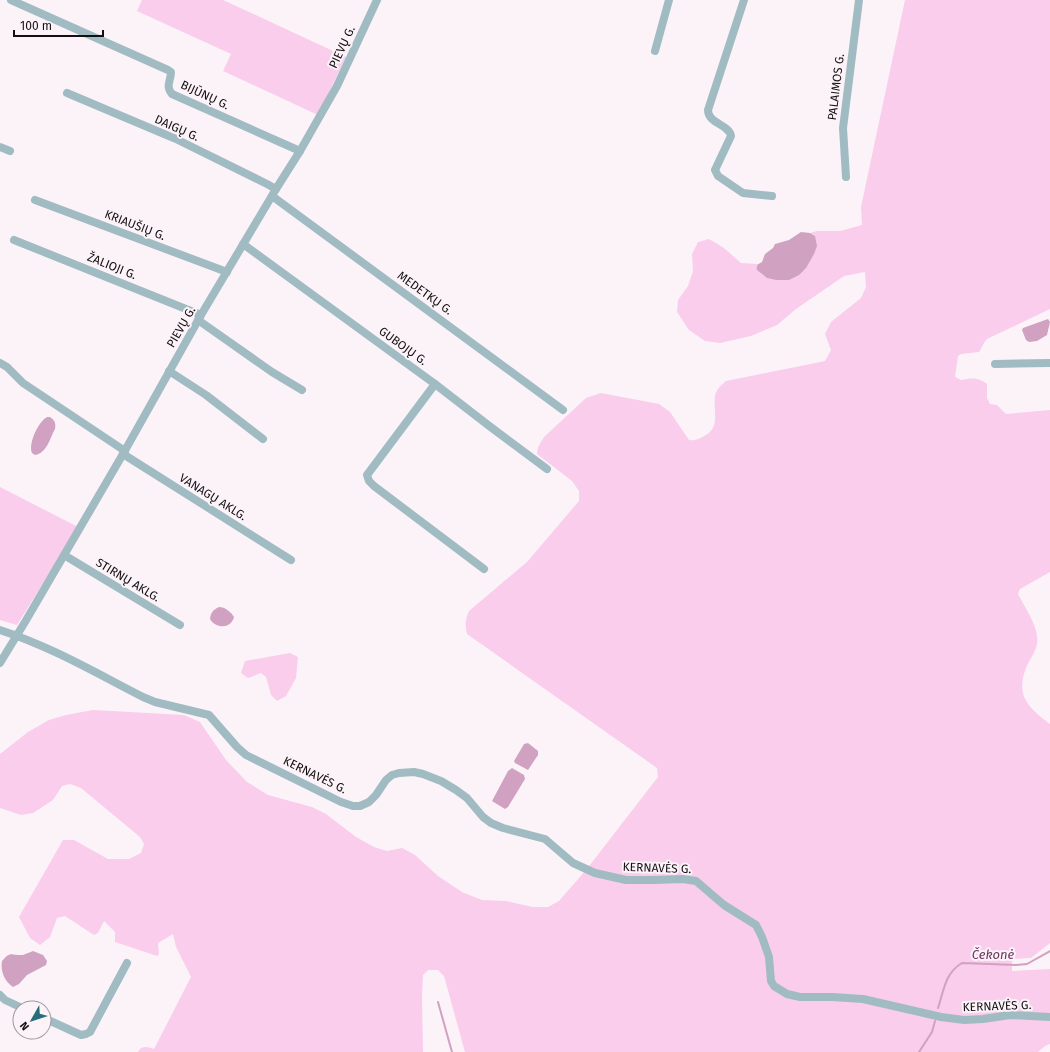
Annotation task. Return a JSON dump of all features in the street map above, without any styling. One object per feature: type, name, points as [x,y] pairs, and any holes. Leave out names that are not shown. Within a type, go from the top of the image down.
[{"type":"street","name":"BIJŪNŲ G.","points":[[11,0],[168,70],[171,72],[168,86],[172,94],[300,151]]},
{"type":"street","name":"PIEVŲ G.","points":[[0,663],[124,452],[199,318],[300,151],[337,86],[377,0]]},
{"type":"street","points":[[655,51],[669,0]]},
{"type":"street","points":[[744,0],[708,110],[710,117],[729,131],[731,136],[715,170],[718,176],[742,192],[772,196]]},
{"type":"street","name":"PALAIMOS G.","points":[[846,177],[843,128],[859,0]]},
{"type":"street","name":"DAIGŲ G.","points":[[67,93],[176,139],[267,184],[274,193]]},
{"type":"street","points":[[0,147],[10,151]]},
{"type":"street","name":"MEDETKŲ G.","points":[[274,193],[563,410]]},
{"type":"street","name":"KRIAUŠIŲ G.","points":[[35,200],[227,272]]},
{"type":"street","name":"ŽALIOJI G.","points":[[14,240],[199,318],[272,372],[302,390]]},
{"type":"street","name":"GUBOJŲ G.","points":[[244,244],[435,384],[547,469]]},
{"type":"street","name":"VANAGŲ AKLG.","points":[[0,363],[10,370],[23,383],[124,452],[291,560]]},
{"type":"street","points":[[995,364],[1050,363]]},
{"type":"street","points":[[170,371],[206,395],[263,439]]},
{"type":"street","points":[[435,384],[367,475],[368,481],[484,569]]},
{"type":"street","name":"STIRNŲ AKLG.","points":[[64,555],[180,625]]},
{"type":"street","name":"KERNAVĖS G.","points":[[0,630],[17,635],[68,658],[155,702],[209,715],[246,755],[341,802],[353,806],[360,806],[369,802],[376,795],[386,780],[392,775],[414,772],[423,774],[441,781],[456,790],[467,798],[483,817],[491,823],[503,828],[545,839],[573,862],[595,873],[626,880],[683,879],[696,881],[724,905],[756,926],[762,937],[769,957],[771,981],[774,986],[787,994],[800,997],[863,999],[941,1018],[983,1020],[1010,1015],[1050,1017]]},
{"type":"street","points":[[52,1022],[81,1035],[90,1032],[127,963]]},
{"type":"street","points":[[0,995],[5,1000],[12,1003]]},
{"type":"shaded area","points":[[142,0],[223,0],[346,57],[318,115],[223,71],[231,54],[137,11]]},
{"type":"shaded area","points":[[905,0],[1050,0],[1050,309],[987,339],[979,352],[961,354],[958,356],[955,377],[961,380],[978,379],[987,384],[987,398],[990,404],[997,405],[1006,414],[1050,410],[1050,572],[1020,589],[1018,594],[1034,626],[1037,641],[1036,649],[1026,668],[1023,678],[1023,694],[1030,707],[1050,724],[1050,943],[1031,958],[1012,959],[1012,971],[1050,969],[1050,1044],[1038,1052],[465,1052],[444,976],[438,970],[428,970],[423,975],[423,1052],[138,1052],[143,1047],[154,1049],[191,977],[176,947],[173,934],[158,943],[159,954],[157,956],[115,942],[115,932],[104,921],[98,933],[94,935],[65,916],[57,918],[50,937],[40,945],[30,938],[19,917],[63,840],[74,840],[108,859],[129,859],[141,853],[144,844],[140,837],[81,788],[70,784],[62,786],[53,800],[33,813],[21,815],[0,808],[0,754],[28,732],[49,720],[66,715],[93,710],[184,715],[200,722],[226,760],[247,782],[268,795],[312,807],[326,814],[356,837],[374,847],[387,851],[402,848],[415,855],[438,876],[462,892],[482,900],[506,901],[533,907],[548,907],[559,901],[586,870],[658,777],[657,768],[467,634],[466,622],[469,611],[527,562],[579,501],[579,491],[572,481],[537,454],[538,447],[544,437],[586,398],[601,393],[659,404],[670,412],[689,440],[695,440],[709,433],[713,429],[715,419],[715,396],[719,388],[726,381],[825,361],[831,350],[825,334],[831,322],[861,298],[866,287],[865,272],[844,276],[796,309],[777,325],[751,336],[720,343],[705,341],[689,330],[677,312],[678,300],[688,286],[693,271],[692,254],[698,242],[709,239],[724,248],[741,263],[758,264],[757,267],[760,272],[770,279],[789,280],[810,260],[814,254],[815,236],[810,233],[817,231],[840,231],[862,225],[861,207]]},
{"type":"shaded area","points":[[801,232],[810,233],[815,236],[817,246],[806,268],[799,275],[789,280],[776,280],[767,278],[757,270],[758,264],[762,262],[765,254],[773,248],[775,244],[789,240]]},
{"type":"shaded area","points":[[1048,319],[1050,322],[1047,335],[1037,341],[1029,342],[1026,340],[1022,330],[1023,328]]},
{"type":"shaded area","points":[[47,417],[52,418],[54,421],[55,429],[45,448],[39,454],[35,455],[32,453],[31,444],[37,428]]},
{"type":"shaded area","points":[[0,487],[78,527],[17,625],[0,620]]},
{"type":"shaded area","points":[[219,607],[228,610],[234,617],[227,626],[216,625],[210,619],[215,609]]},
{"type":"shaded area","points":[[290,653],[298,657],[296,678],[286,696],[277,701],[271,695],[266,677],[261,673],[248,678],[241,673],[245,661]]},
{"type":"shaded area","points":[[528,743],[538,751],[538,755],[528,770],[514,761],[524,744]]},
{"type":"shaded area","points":[[512,768],[524,775],[525,779],[508,807],[505,809],[492,801],[508,771]]},
{"type":"shaded area","points":[[33,951],[43,955],[47,961],[46,965],[27,975],[19,984],[13,987],[4,976],[2,961],[12,954],[23,955]]},
{"type":"waterway","name":"Čekonė","points":[[938,1008],[946,982],[956,967],[962,963],[1027,964],[1050,951]]},
{"type":"waterway","points":[[438,1002],[452,1052]]},
{"type":"waterway","name":"Čekonė","points":[[919,1052],[932,1032],[935,1021]]}]
